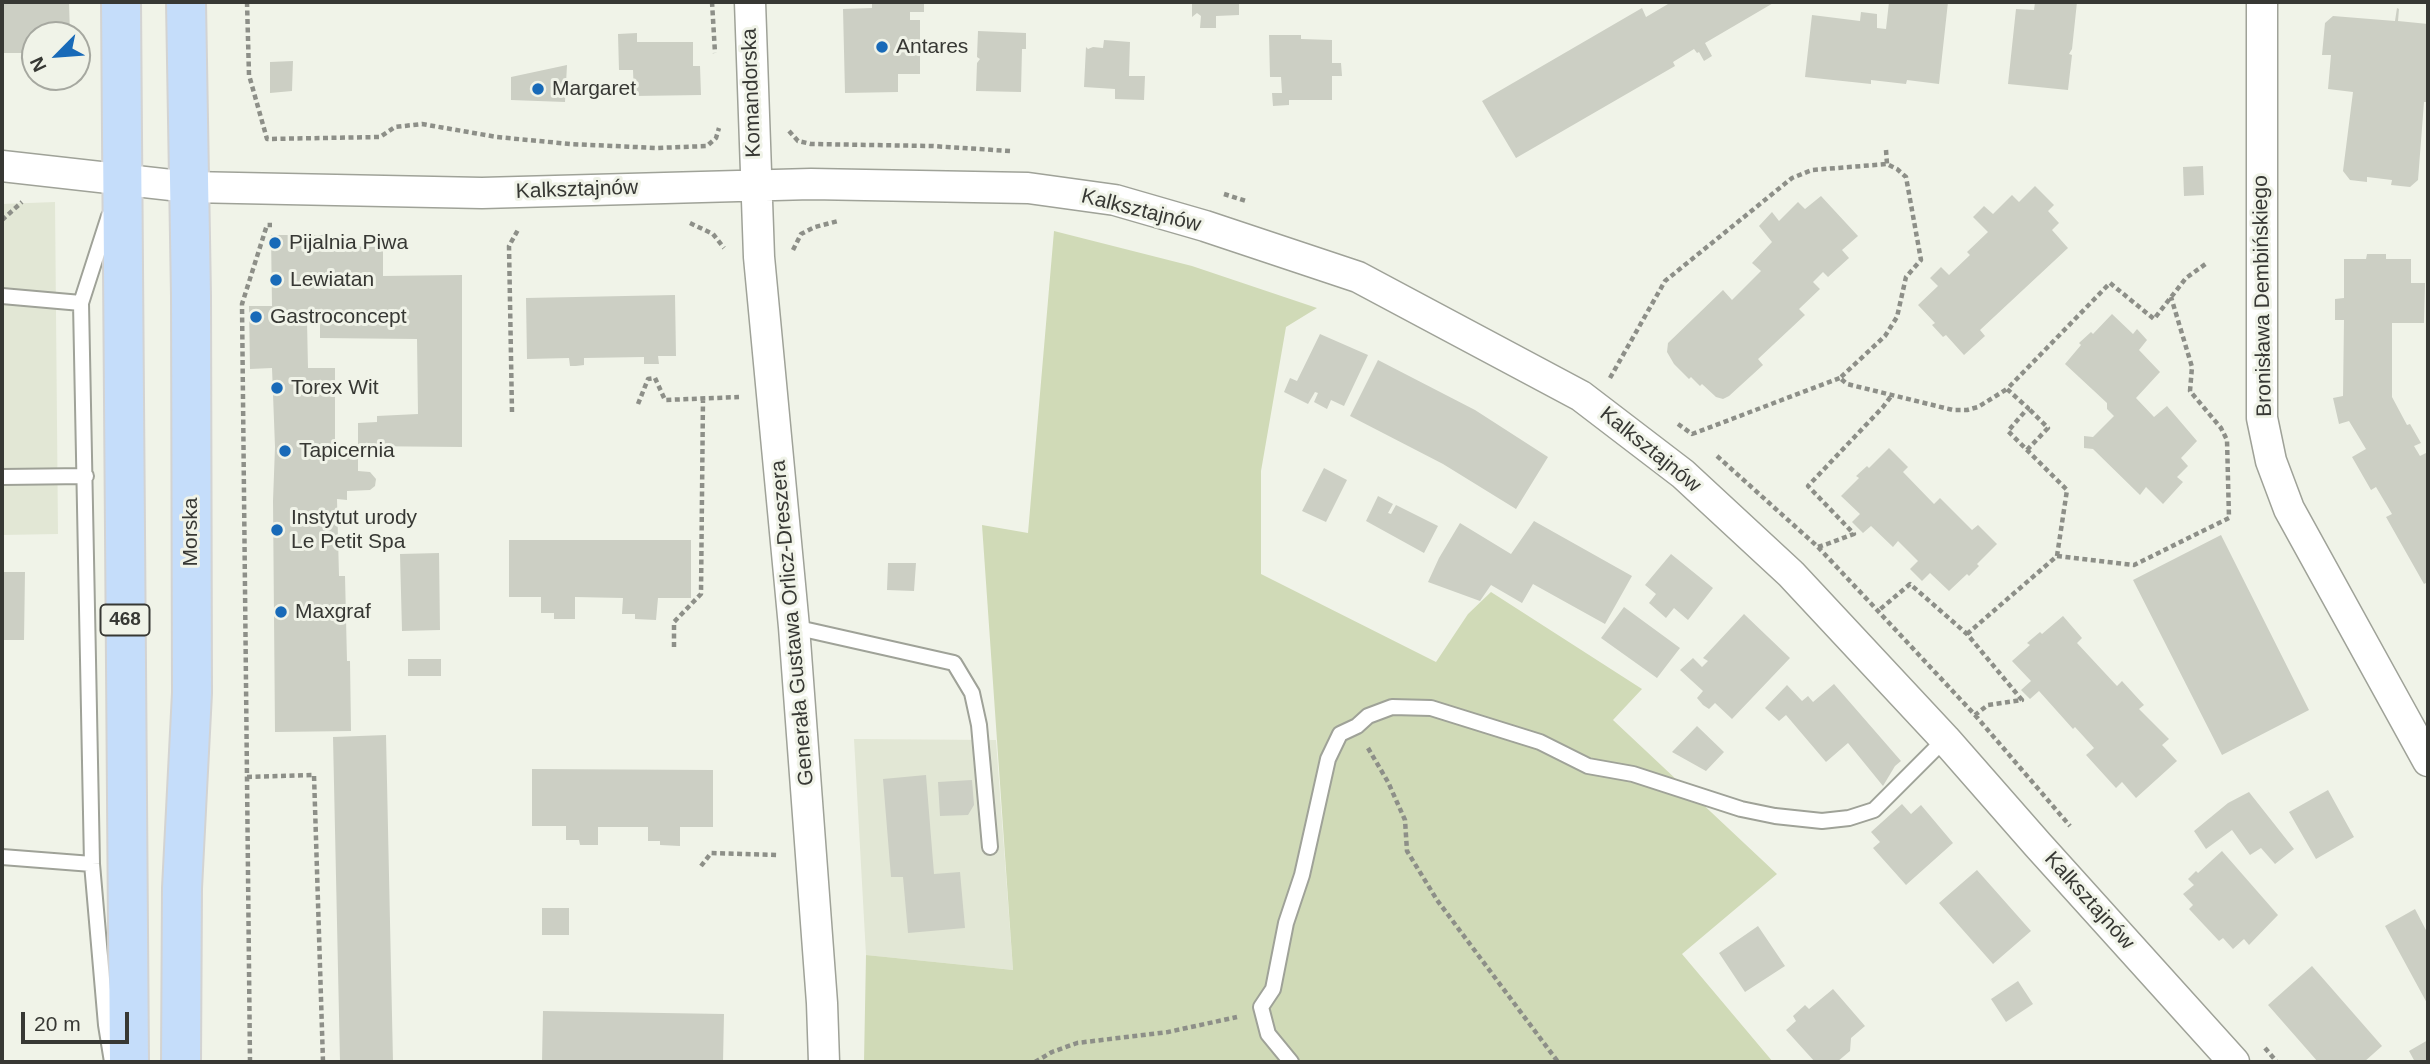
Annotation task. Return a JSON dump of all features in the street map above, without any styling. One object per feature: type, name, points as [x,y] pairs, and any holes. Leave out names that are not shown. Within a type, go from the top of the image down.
[{"type":"main road","name":"468","points":[[121,2],[129,1062]]},
{"type":"main road","name":"Morska","points":[[181,1062],[182,888],[192,693],[186,2]]},
{"type":"street","name":"Komandorska","points":[[750,2],[755,185]]},
{"type":"street","name":"Bronisława Dembińskiego","points":[[2262,2],[2262,418],[2271,461],[2289,509],[2428,761]]},
{"type":"street","name":"Kalksztajnów","points":[[2,166],[189,187],[482,193],[755,185],[1028,188],[1115,200],[1205,226],[1358,277],[1581,396],[1683,474],[1791,574],[1945,739],[2234,1062]]},
{"type":"street","name":"Generała Gustawa Orlicz-Dreszera","points":[[755,185],[760,271],[794,627],[824,1062]]},
{"type":"lane","points":[[112,1062],[106,1025],[92,864],[81,303],[122,178]]},
{"type":"lane","points":[[2,296],[81,303]]},
{"type":"lane","points":[[2,477],[86,476]]},
{"type":"lane","points":[[794,627],[954,663],[972,693],[979,725],[990,847]]},
{"type":"lane","points":[[1291,1062],[1268,1034],[1261,1007],[1273,989],[1286,923],[1302,875],[1328,759],[1340,734],[1357,726],[1367,716],[1392,707],[1431,708],[1540,742],[1588,766],[1633,774],[1741,809],[1822,821],[1849,818],[1874,810],[1945,739]]},
{"type":"lane","points":[[2,857],[92,864]]},
{"type":"path","points":[[247,2],[249,75],[267,139],[380,137],[395,127],[422,124],[497,137],[657,148],[707,146],[716,138],[720,126]]},
{"type":"path","points":[[1886,150],[1887,164]]},
{"type":"path","points":[[1598,409],[1610,378],[1665,281],[1792,178],[1812,170],[1887,164],[1898,169],[1906,177],[1921,260],[1906,278],[1897,317],[1885,336],[1840,378],[1692,434]]},
{"type":"path","points":[[2,220],[28,198]]},
{"type":"path","points":[[792,254],[802,234],[835,221],[847,221]]},
{"type":"path","points":[[689,222],[713,234],[726,253]]},
{"type":"path","points":[[250,1062],[242,304],[267,225]]},
{"type":"path","points":[[512,412],[509,246],[519,228]]},
{"type":"path","points":[[1840,378],[1847,384],[1953,410],[1967,410],[1988,402],[2007,388],[2110,283],[2154,319],[2186,278],[2207,263]]},
{"type":"path","points":[[2057,556],[2134,565],[2229,518],[2227,440],[2221,428],[2190,391],[2192,367],[2171,297]]},
{"type":"path","points":[[638,404],[648,379],[655,378],[665,400],[740,397]]},
{"type":"path","points":[[1610,378],[1620,385]]},
{"type":"path","points":[[2007,388],[2048,428],[2027,450]]},
{"type":"path","points":[[1818,547],[1854,534],[1808,486],[1892,395]]},
{"type":"path","points":[[674,647],[674,622],[701,594],[703,398]]},
{"type":"path","points":[[1967,634],[2057,556],[2067,490],[2008,431],[2028,408]]},
{"type":"path","points":[[1671,420],[1701,442]]},
{"type":"path","points":[[1711,450],[1818,547],[1975,715],[1988,705],[2022,700],[1967,634],[1910,584],[1878,611]]},
{"type":"path","points":[[1357,726],[1388,782],[1405,820],[1407,851],[1437,900],[1558,1062]]},
{"type":"path","points":[[247,777],[314,775],[323,1062]]},
{"type":"path","points":[[701,866],[711,853],[789,856]]},
{"type":"path","points":[[1035,1062],[1052,1052],[1077,1043],[1168,1032],[1250,1014],[1261,1007]]},
{"type":"shaded area","points":[[55,202],[58,534],[2,535],[2,204]]},
{"type":"shaded area","points":[[854,739],[996,740],[1013,970],[866,955]]},
{"type":"green space","points":[[1054,231],[1192,266],[1317,308],[1286,327],[1261,471],[1261,574],[1436,662],[1468,614],[1491,592],[1642,689],[1613,720],[1777,874],[1682,954],[1773,1062],[864,1062],[866,955],[1013,970],[982,525],[1028,533]]},
{"type":"building","points":[[2,2],[69,2],[70,21],[21,21],[21,53],[2,53]]},
{"type":"building","name":"Antares","points":[[872,2],[924,2],[924,12],[910,12],[910,20],[920,20],[920,74],[898,74],[898,92],[845,93],[843,9],[872,8]]},
{"type":"building","points":[[1192,2],[1239,2],[1239,15],[1216,16],[1216,28],[1200,28],[1201,16],[1197,13],[1192,17]]},
{"type":"building","points":[[1666,2],[1775,2],[1705,43],[1712,56],[1704,61],[1694,49],[1673,62],[1675,66],[1516,158],[1482,101],[1642,8],[1646,17],[1668,4]]},
{"type":"building","points":[[1889,2],[1948,2],[1939,84],[1907,80],[1906,84],[1871,80],[1871,84],[1805,77],[1812,15],[1860,21],[1861,12],[1877,14],[1877,28],[1886,29]]},
{"type":"building","points":[[2035,2],[2077,2],[2072,49],[2069,54],[2072,55],[2068,90],[2008,84],[2016,9],[2034,10]]},
{"type":"building","points":[[2397,8],[2398,21],[2428,24],[2428,102],[2424,102],[2418,180],[2410,187],[2391,185],[2392,180],[2367,177],[2367,182],[2350,180],[2343,171],[2353,92],[2328,89],[2331,55],[2322,55],[2325,23],[2333,16],[2395,21]]},
{"type":"building","points":[[978,31],[1026,33],[1026,49],[1022,49],[1021,92],[976,91],[977,63],[980,59],[977,57]]},
{"type":"building","points":[[637,33],[637,42],[693,42],[693,66],[700,66],[701,95],[634,96],[633,70],[619,70],[618,34]]},
{"type":"building","points":[[1269,35],[1301,35],[1301,39],[1332,40],[1332,63],[1341,63],[1342,76],[1332,76],[1332,100],[1289,100],[1289,105],[1273,106],[1272,93],[1282,93],[1281,77],[1270,77]]},
{"type":"building","points":[[1104,40],[1130,42],[1129,76],[1145,76],[1144,100],[1115,99],[1115,89],[1084,87],[1086,47],[1103,48]]},
{"type":"building","points":[[293,61],[292,91],[270,93],[270,62]]},
{"type":"building","name":"Margaret","points":[[567,65],[565,102],[511,100],[511,77]]},
{"type":"building","points":[[2203,166],[2204,195],[2184,196],[2183,167]]},
{"type":"building","points":[[2035,186],[2054,205],[2048,211],[2059,223],[2052,230],[2068,248],[1980,330],[1985,336],[1964,355],[1946,335],[1943,337],[1932,325],[1935,323],[1918,305],[1938,286],[1930,278],[1941,267],[1949,275],[1970,255],[1967,252],[1988,232],[1973,217],[1984,206],[1993,214],[2012,195],[2019,202]]},
{"type":"building","points":[[1821,196],[1858,236],[1842,250],[1849,258],[1828,277],[1823,272],[1813,282],[1820,289],[1799,309],[1805,315],[1758,359],[1763,365],[1729,396],[1723,399],[1716,397],[1702,384],[1700,386],[1691,377],[1689,379],[1674,364],[1667,352],[1668,343],[1723,290],[1732,300],[1761,271],[1752,263],[1772,242],[1759,226],[1772,212],[1779,221],[1798,202],[1805,209]]},
{"type":"building","points":[[271,235],[332,235],[332,246],[383,247],[383,276],[462,275],[462,447],[358,446],[358,471],[370,472],[376,479],[375,486],[370,490],[347,491],[347,500],[337,499],[339,576],[345,576],[351,731],[275,732],[275,447],[272,368],[250,369],[249,306],[272,306]],"holes":[[[320,320],[320,338],[417,339],[418,414],[377,416],[377,422],[358,423],[358,446],[335,446],[335,368],[308,368],[307,321]]]},
{"type":"building","points":[[2367,254],[2386,254],[2386,259],[2411,259],[2411,283],[2425,283],[2424,323],[2392,323],[2392,397],[2407,425],[2410,424],[2421,443],[2414,446],[2420,456],[2428,452],[2428,582],[2424,584],[2386,517],[2392,514],[2376,487],[2371,490],[2352,457],[2366,449],[2349,421],[2339,424],[2333,398],[2343,396],[2344,320],[2335,320],[2335,299],[2344,298],[2344,259],[2366,259]]},
{"type":"building","points":[[675,295],[676,356],[658,356],[659,364],[644,364],[644,357],[584,358],[584,365],[576,366],[570,366],[569,358],[527,359],[526,298]]},
{"type":"building","points":[[2112,314],[2133,334],[2137,329],[2147,340],[2139,350],[2160,372],[2136,398],[2154,417],[2167,406],[2197,441],[2181,458],[2188,466],[2177,477],[2183,482],[2163,504],[2146,487],[2140,495],[2093,449],[2084,448],[2084,436],[2093,437],[2114,416],[2107,409],[2107,403],[2065,364],[2081,345],[2079,343],[2091,332],[2093,334]]},
{"type":"building","points":[[1320,334],[1368,355],[1344,406],[1331,400],[1327,409],[1314,402],[1318,393],[1315,392],[1308,404],[1284,392],[1290,378],[1297,381]]},
{"type":"building","points":[[1378,360],[1475,410],[1548,457],[1516,509],[1443,464],[1350,416]]},
{"type":"building","points":[[1889,448],[1908,467],[1903,472],[1934,504],[1940,498],[1972,530],[1978,525],[1997,544],[1969,576],[1967,574],[1949,591],[1930,573],[1922,581],[1910,569],[1918,561],[1898,541],[1893,547],[1871,526],[1863,533],[1852,522],[1860,514],[1841,496],[1859,478],[1856,476],[1867,466],[1869,468]]},
{"type":"building","points":[[1324,468],[1347,480],[1326,522],[1302,511]]},
{"type":"building","points":[[1378,496],[1393,504],[1388,513],[1391,514],[1396,505],[1438,526],[1424,553],[1366,521]]},
{"type":"building","points":[[1534,521],[1632,576],[1605,624],[1533,584],[1522,603],[1491,585],[1480,601],[1428,582],[1460,523],[1511,554]]},
{"type":"building","points":[[2221,535],[2309,710],[2222,755],[2133,580]]},
{"type":"building","points":[[509,540],[691,540],[691,598],[658,598],[656,620],[635,619],[635,614],[622,614],[623,598],[575,597],[575,619],[554,619],[554,613],[541,613],[541,597],[509,597]]},
{"type":"building","points":[[439,553],[440,630],[402,631],[400,554]]},
{"type":"building","points":[[1671,554],[1713,588],[1688,620],[1674,608],[1666,618],[1649,603],[1656,594],[1645,585]]},
{"type":"building","points":[[888,563],[916,563],[914,591],[887,590]]},
{"type":"building","points":[[2,572],[25,572],[24,640],[2,640]]},
{"type":"building","points":[[1624,607],[1680,648],[1657,678],[1601,638]]},
{"type":"building","points":[[1744,614],[1790,658],[1732,719],[1715,703],[1709,709],[1703,705],[1697,698],[1703,691],[1680,670],[1693,658],[1702,667],[1708,661],[1703,658]]},
{"type":"building","points":[[2063,616],[2082,638],[2077,643],[2117,686],[2122,681],[2144,705],[2139,709],[2169,739],[2162,745],[2177,761],[2136,798],[2122,782],[2116,788],[2086,755],[2094,748],[2039,691],[2030,699],[2021,690],[2031,681],[2012,661],[2030,645],[2027,643]]},
{"type":"building","points":[[408,659],[441,659],[441,676],[408,676]]},
{"type":"building","points":[[1834,684],[1901,761],[1883,786],[1848,743],[1826,762],[1786,715],[1779,721],[1765,708],[1787,685],[1802,701],[1808,696],[1813,702]]},
{"type":"building","points":[[1697,726],[1724,752],[1706,771],[1672,752]]},
{"type":"building","points":[[386,735],[393,1062],[340,1062],[333,737]]},
{"type":"building","points":[[532,769],[713,770],[713,827],[680,827],[680,846],[648,841],[648,827],[598,827],[598,845],[580,845],[579,840],[566,840],[566,826],[532,826]]},
{"type":"building","points":[[926,775],[934,874],[960,872],[965,928],[908,933],[903,877],[891,877],[883,779]]},
{"type":"building","points":[[972,780],[974,805],[968,815],[940,816],[938,782]]},
{"type":"building","points":[[2328,790],[2354,837],[2316,859],[2289,812]]},
{"type":"building","points":[[2249,792],[2294,849],[2275,864],[2261,848],[2250,855],[2232,830],[2206,849],[2194,831],[2228,803]]},
{"type":"building","points":[[1902,804],[1911,814],[1921,805],[1953,843],[1906,885],[1873,848],[1880,842],[1871,832]]},
{"type":"building","points":[[2222,851],[2278,915],[2249,945],[2244,939],[2233,949],[2223,938],[2219,941],[2189,909],[2193,905],[2183,894],[2194,885],[2188,879]]},
{"type":"building","points":[[1977,870],[2031,931],[1993,964],[1939,903]]},
{"type":"building","points":[[542,908],[569,908],[569,935],[542,935]]},
{"type":"building","points":[[2415,909],[2428,934],[2428,1005],[2385,926]]},
{"type":"building","points":[[1758,926],[1785,966],[1745,992],[1719,953]]},
{"type":"building","points":[[2312,966],[2382,1046],[2364,1062],[2318,1062],[2268,1005]]},
{"type":"building","points":[[2018,981],[2033,1004],[2006,1022],[1991,999]]},
{"type":"building","points":[[1833,989],[1865,1026],[1851,1038],[1850,1051],[1837,1062],[1815,1062],[1786,1030],[1796,1021],[1793,1016],[1805,1005],[1809,1009]]},
{"type":"building","points":[[543,1011],[724,1014],[723,1062],[542,1062]]},
{"type":"building","points":[[2428,1040],[2428,1062],[2415,1062],[2409,1051]]},
{"type":"place","name":"Antares","points":[[882,47]]},
{"type":"place","name":"Margaret","points":[[538,89]]},
{"type":"place","name":"Pijalnia Piwa","points":[[275,243]]},
{"type":"place","name":"Lewiatan","points":[[276,280]]},
{"type":"place","name":"Gastroconcept","points":[[256,317]]},
{"type":"place","name":"Torex Wit","points":[[277,388]]},
{"type":"place","name":"Tapicernia","points":[[285,451]]},
{"type":"place","name":"Instytut urody Le Petit Spa","points":[[277,530]]},
{"type":"place","name":"Maxgraf","points":[[281,612]]}]
